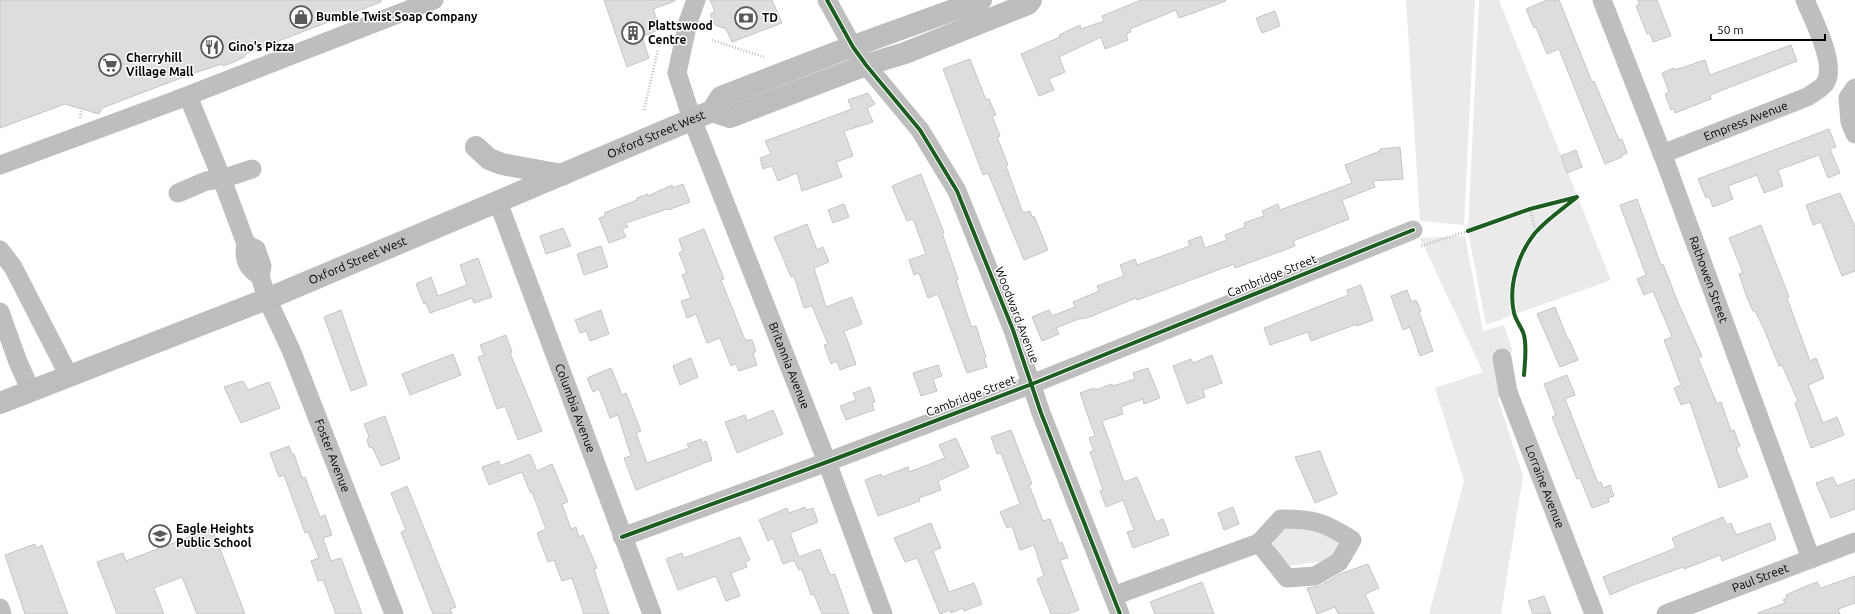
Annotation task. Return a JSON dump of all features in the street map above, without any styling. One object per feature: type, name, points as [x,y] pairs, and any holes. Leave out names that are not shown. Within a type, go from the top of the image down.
[{"type":"main road","name":"Oxford Street West","points":[[0,403],[267,299],[562,175],[712,111],[721,97],[981,0]]},
{"type":"main road","name":"Oxford Street West","points":[[712,111],[730,117],[866,65],[905,53],[1028,4],[1030,0]]},
{"type":"main road","points":[[476,147],[489,159],[502,164],[562,175]]},
{"type":"street","points":[[0,165],[188,96],[434,0]]},
{"type":"street","name":"Britannia Avenue","points":[[696,0],[688,22],[677,73],[692,119],[827,462],[884,614]]},
{"type":"street","name":"Woodward Avenue","points":[[827,0],[853,47],[920,130],[957,191],[1032,384],[1041,413],[1120,614]]},
{"type":"street","name":"Rathowen Street","points":[[1602,0],[1662,154],[1811,560]]},
{"type":"street","name":"Empress Avenue","points":[[1662,154],[1807,97],[1826,82],[1830,67],[1805,0]]},
{"type":"street","points":[[1852,93],[1850,122],[1855,134]]},
{"type":"street","points":[[188,96],[222,179]]},
{"type":"street","points":[[178,193],[206,181],[222,179],[252,169]]},
{"type":"street","name":"Foster Avenue","points":[[222,179],[246,244],[256,249],[262,266],[260,276],[267,299],[291,350],[394,614]]},
{"type":"street","name":"Columbia Avenue","points":[[498,202],[652,614]]},
{"type":"street","name":"Cambridge Street","points":[[622,537],[827,462],[1415,238]]},
{"type":"street","points":[[0,250],[13,267],[69,376]]},
{"type":"street","points":[[0,312],[18,362],[31,391]]},
{"type":"street","name":"Lorraine Avenue","points":[[1502,358],[1508,392],[1594,614]]},
{"type":"street","points":[[1113,596],[1259,542]]},
{"type":"street","name":"Paul Street","points":[[1666,614],[1855,542]]},
{"type":"street","points":[[0,608],[2,614]]},
{"type":"path","points":[[712,40],[764,57]]},
{"type":"path","points":[[644,110],[658,50]]},
{"type":"path","points":[[1530,209],[1536,232]]},
{"type":"path","points":[[1415,238],[1468,231]]},
{"type":"shaded area","points":[[1406,0],[1475,0],[1464,225],[1420,221]]},
{"type":"shaded area","points":[[1479,0],[1499,0],[1611,280],[1486,325],[1468,231]]},
{"type":"shaded area","points":[[1465,236],[1483,331],[1504,325],[1512,349],[1504,384],[1498,399],[1523,476],[1501,614],[1429,614],[1464,481],[1435,388],[1483,372],[1420,238]]},
{"type":"shaded area","points":[[1280,526],[1333,534],[1340,545],[1330,560],[1290,566],[1275,550],[1271,538]]},
{"type":"building","name":"Cherryhill Village Mall","points":[[0,0],[381,0],[381,2],[247,53],[244,57],[234,62],[223,66],[222,64],[194,73],[102,108],[99,114],[65,104],[0,128]]},
{"type":"building","name":"Plattswood Centre","points":[[604,0],[675,0],[653,9],[660,29],[642,37],[649,58],[627,67]]},
{"type":"building","name":"TD","points":[[710,0],[772,0],[782,23],[732,42],[726,29],[715,25],[710,14],[715,12]]},
{"type":"building","points":[[1141,0],[1226,1],[1179,18],[1176,10],[1130,29],[1131,32],[1126,34],[1128,40],[1105,49],[1101,37],[1059,57],[1065,72],[1049,79],[1054,90],[1039,96],[1021,54],[1060,37],[1059,35],[1080,25],[1081,29],[1104,21],[1102,16]]},
{"type":"building","points":[[1547,0],[1559,0],[1592,82],[1594,81],[1619,140],[1622,139],[1627,153],[1622,155],[1622,157],[1605,164],[1559,49],[1547,54],[1536,27],[1534,28],[1526,9]]},
{"type":"building","points":[[1638,0],[1657,0],[1671,36],[1653,42],[1650,33],[1647,34],[1636,6],[1639,5]]},
{"type":"building","points":[[1275,11],[1280,26],[1262,33],[1256,18]]},
{"type":"building","points":[[1791,45],[1797,61],[1710,95],[1711,99],[1675,113],[1674,109],[1671,110],[1665,94],[1669,92],[1662,73],[1674,68],[1675,70],[1705,60],[1710,75]]},
{"type":"building","points":[[970,59],[986,100],[989,99],[996,115],[992,116],[1000,136],[997,137],[1008,165],[1006,166],[1023,213],[1030,211],[1032,217],[1034,216],[1048,250],[1024,260],[988,173],[983,175],[943,69]]},
{"type":"building","points":[[868,93],[875,104],[867,108],[873,122],[844,131],[853,156],[836,162],[842,177],[802,191],[797,173],[778,181],[772,166],[763,169],[760,158],[771,154],[765,141],[852,109],[848,100]]},
{"type":"building","points":[[1829,129],[1836,147],[1830,149],[1840,173],[1828,178],[1819,155],[1778,170],[1783,186],[1764,193],[1757,175],[1728,186],[1733,199],[1713,207],[1709,197],[1706,198],[1698,179]]},
{"type":"building","points":[[1400,147],[1403,179],[1373,181],[1375,187],[1342,200],[1349,219],[1293,241],[1295,246],[1279,252],[1235,268],[1234,264],[1056,328],[1059,334],[1042,341],[1032,317],[1049,310],[1052,316],[1075,307],[1073,302],[1099,291],[1097,286],[1124,276],[1120,265],[1135,259],[1137,265],[1190,246],[1188,241],[1201,236],[1205,248],[1227,240],[1225,235],[1245,227],[1244,223],[1264,216],[1262,211],[1278,204],[1280,210],[1352,183],[1345,165],[1380,151],[1380,149]]},
{"type":"building","points":[[1576,150],[1582,167],[1567,173],[1561,156]]},
{"type":"building","points":[[921,174],[944,233],[942,233],[958,279],[956,280],[970,323],[972,327],[976,326],[986,357],[984,358],[987,367],[967,373],[938,294],[928,298],[919,273],[914,275],[909,260],[926,254],[913,219],[907,221],[892,186]]},
{"type":"building","points":[[683,184],[690,202],[626,223],[628,227],[622,229],[626,237],[609,243],[599,218],[605,216],[604,213],[637,200],[637,198],[648,194],[648,196],[672,185],[673,188]]},
{"type":"building","points":[[1840,193],[1855,227],[1855,271],[1842,276],[1821,222],[1813,225],[1806,205]]},
{"type":"building","points":[[1637,199],[1661,265],[1663,264],[1679,305],[1702,356],[1698,358],[1717,404],[1721,402],[1731,431],[1734,430],[1740,446],[1736,448],[1748,477],[1719,488],[1690,402],[1681,405],[1674,388],[1681,385],[1664,340],[1672,337],[1653,291],[1644,295],[1637,279],[1646,275],[1620,205]]},
{"type":"building","points":[[844,204],[849,217],[833,223],[828,210]]},
{"type":"building","points":[[807,224],[817,250],[823,247],[829,262],[814,268],[826,307],[852,297],[862,324],[844,331],[856,364],[840,370],[837,361],[831,364],[824,345],[828,344],[812,306],[804,308],[794,276],[791,277],[774,237]]},
{"type":"building","points":[[1761,225],[1789,297],[1787,298],[1810,361],[1816,358],[1824,378],[1808,385],[1823,423],[1837,417],[1844,435],[1811,448],[1795,403],[1798,401],[1782,365],[1779,366],[1764,329],[1755,311],[1753,311],[1746,295],[1739,274],[1743,273],[1729,238]]},
{"type":"building","points":[[563,228],[571,246],[546,254],[540,236]]},
{"type":"building","points":[[704,229],[724,279],[721,280],[745,340],[752,340],[756,351],[753,353],[757,365],[739,371],[736,364],[731,366],[720,338],[707,343],[696,314],[687,318],[681,301],[691,298],[682,275],[687,273],[679,253],[683,251],[679,239]]},
{"type":"building","points":[[601,246],[608,267],[584,275],[577,254]]},
{"type":"building","points":[[478,258],[492,297],[474,303],[472,298],[430,313],[426,303],[424,304],[416,284],[431,277],[438,296],[467,285],[460,265]]},
{"type":"building","points":[[1361,285],[1373,320],[1357,326],[1357,324],[1311,341],[1308,332],[1270,345],[1264,328],[1348,295],[1347,290]]},
{"type":"building","points":[[1407,290],[1411,302],[1416,300],[1421,311],[1419,312],[1433,351],[1420,356],[1410,327],[1403,330],[1391,296]]},
{"type":"building","points":[[1555,307],[1568,340],[1569,339],[1578,360],[1560,367],[1537,314]]},
{"type":"building","points":[[341,310],[367,385],[351,391],[324,317]]},
{"type":"building","points":[[601,310],[609,334],[590,341],[586,331],[580,333],[575,320]]},
{"type":"building","points":[[506,335],[512,352],[510,353],[542,431],[518,440],[505,406],[497,409],[478,357],[484,355],[480,345]]},
{"type":"building","points":[[453,354],[461,375],[410,395],[402,374]]},
{"type":"building","points":[[1212,355],[1222,383],[1203,390],[1205,397],[1187,404],[1173,366],[1191,359],[1193,363]]},
{"type":"building","points":[[691,358],[698,377],[680,385],[673,366]]},
{"type":"building","points":[[938,365],[942,376],[933,379],[937,391],[921,396],[913,373]]},
{"type":"building","points":[[611,368],[622,395],[626,393],[641,431],[636,433],[647,463],[689,448],[687,444],[701,439],[702,443],[706,441],[712,460],[636,490],[624,458],[631,456],[618,415],[610,418],[599,389],[593,392],[587,378]]},
{"type":"building","points":[[1148,368],[1160,398],[1144,404],[1143,399],[1121,407],[1123,414],[1102,421],[1124,482],[1137,477],[1156,522],[1163,519],[1169,535],[1133,548],[1127,532],[1134,530],[1123,500],[1106,507],[1100,491],[1103,490],[1090,452],[1094,451],[1089,438],[1095,436],[1080,393],[1094,388],[1095,390],[1112,384],[1113,386],[1135,379],[1133,373]]},
{"type":"building","points":[[1567,375],[1575,395],[1565,399],[1598,483],[1601,482],[1603,488],[1610,485],[1614,496],[1608,498],[1609,502],[1592,508],[1580,478],[1577,479],[1552,417],[1556,415],[1544,384]]},
{"type":"building","points":[[243,381],[248,390],[269,382],[280,408],[241,423],[224,387]]},
{"type":"building","points":[[870,387],[875,402],[872,403],[874,410],[846,420],[840,406],[856,400],[853,393]]},
{"type":"building","points":[[773,410],[783,434],[737,453],[725,422],[745,415],[747,421]]},
{"type":"building","points":[[385,416],[400,459],[381,466],[373,448],[369,447],[367,440],[369,437],[364,424]]},
{"type":"building","points":[[1011,430],[1032,484],[1029,485],[1043,521],[1050,519],[1059,543],[1062,542],[1068,558],[1060,560],[1079,610],[1067,614],[1051,614],[1037,579],[1044,576],[1034,545],[1020,550],[1012,526],[1007,528],[1000,512],[1020,504],[1001,453],[997,454],[991,437]]},
{"type":"building","points":[[956,438],[969,467],[938,481],[941,490],[919,498],[920,501],[878,516],[865,480],[881,474],[882,477],[908,467],[909,472],[945,458],[939,445]]},
{"type":"building","points":[[289,446],[292,454],[294,454],[302,478],[305,477],[320,517],[325,515],[332,535],[323,538],[331,561],[341,558],[362,614],[336,614],[323,580],[318,581],[311,561],[319,558],[308,532],[305,533],[284,475],[279,477],[270,453]]},
{"type":"building","points":[[1320,451],[1337,494],[1315,503],[1295,457]]},
{"type":"building","points":[[530,454],[537,471],[552,464],[568,502],[562,504],[571,529],[576,527],[579,537],[583,535],[597,568],[594,569],[609,614],[584,614],[572,578],[562,581],[554,560],[548,562],[537,533],[546,529],[532,492],[530,492],[522,472],[489,485],[482,467],[499,461],[500,466]]},
{"type":"building","points":[[1833,477],[1837,486],[1855,479],[1855,509],[1831,518],[1816,483]]},
{"type":"building","points":[[407,486],[456,607],[450,609],[452,614],[433,614],[401,532],[406,530],[391,493]]},
{"type":"building","points":[[805,507],[806,510],[813,508],[818,522],[790,533],[799,557],[820,549],[830,575],[835,574],[849,614],[822,614],[814,594],[811,595],[802,569],[799,570],[794,560],[783,564],[773,538],[768,541],[759,520],[787,508],[789,513]]},
{"type":"building","points":[[1233,507],[1239,524],[1224,530],[1218,513]]},
{"type":"building","points":[[1723,517],[1727,525],[1731,523],[1736,535],[1770,523],[1776,539],[1722,561],[1720,555],[1684,569],[1683,567],[1633,585],[1610,595],[1603,577],[1676,548],[1672,538]]},
{"type":"building","points":[[931,523],[941,548],[933,551],[949,592],[974,583],[982,604],[964,611],[963,608],[951,613],[950,610],[940,614],[917,558],[905,562],[894,538]]},
{"type":"building","points":[[212,528],[245,614],[197,614],[182,577],[154,588],[164,614],[117,614],[97,562],[123,553],[126,561]]},
{"type":"building","points":[[740,537],[750,560],[745,562],[747,567],[731,573],[740,596],[726,601],[716,576],[678,590],[666,559],[682,553],[684,558]]},
{"type":"building","points":[[35,544],[36,548],[42,545],[68,614],[25,614],[5,555]]},
{"type":"building","points":[[1368,564],[1379,588],[1365,594],[1374,614],[1338,614],[1335,607],[1317,614],[1307,588],[1320,586],[1340,574]]},
{"type":"building","points":[[1855,576],[1855,603],[1838,609],[1840,614],[1758,613],[1785,603],[1783,600],[1787,598],[1786,595],[1817,582],[1821,588]]},
{"type":"building","points":[[1202,582],[1214,614],[1155,614],[1150,602]]},
{"type":"building","points":[[1544,596],[1551,614],[1533,614],[1528,601]]},
{"type":"cycle path","points":[[827,0],[853,47],[920,130],[957,191],[1013,330],[1041,413],[1120,614]]},
{"type":"cycle path","points":[[1468,231],[1530,209],[1577,197],[1550,218],[1535,233],[1519,260],[1512,292],[1512,303],[1515,316],[1523,332],[1525,340],[1526,355],[1524,375]]},
{"type":"cycle path","points":[[622,537],[827,462],[1032,384],[1413,230]]},
{"type":"place","name":"Bumble Twist Soap Company","points":[[301,17]]},
{"type":"place","name":"TD","points":[[746,18]]},
{"type":"place","name":"Plattswood Centre","points":[[633,33]]},
{"type":"place","name":"Gino's Pizza","points":[[212,47]]},
{"type":"place","name":"Cherryhill Village Mall","points":[[110,65]]},
{"type":"place","name":"Eagle Heights Public School","points":[[160,536]]}]
